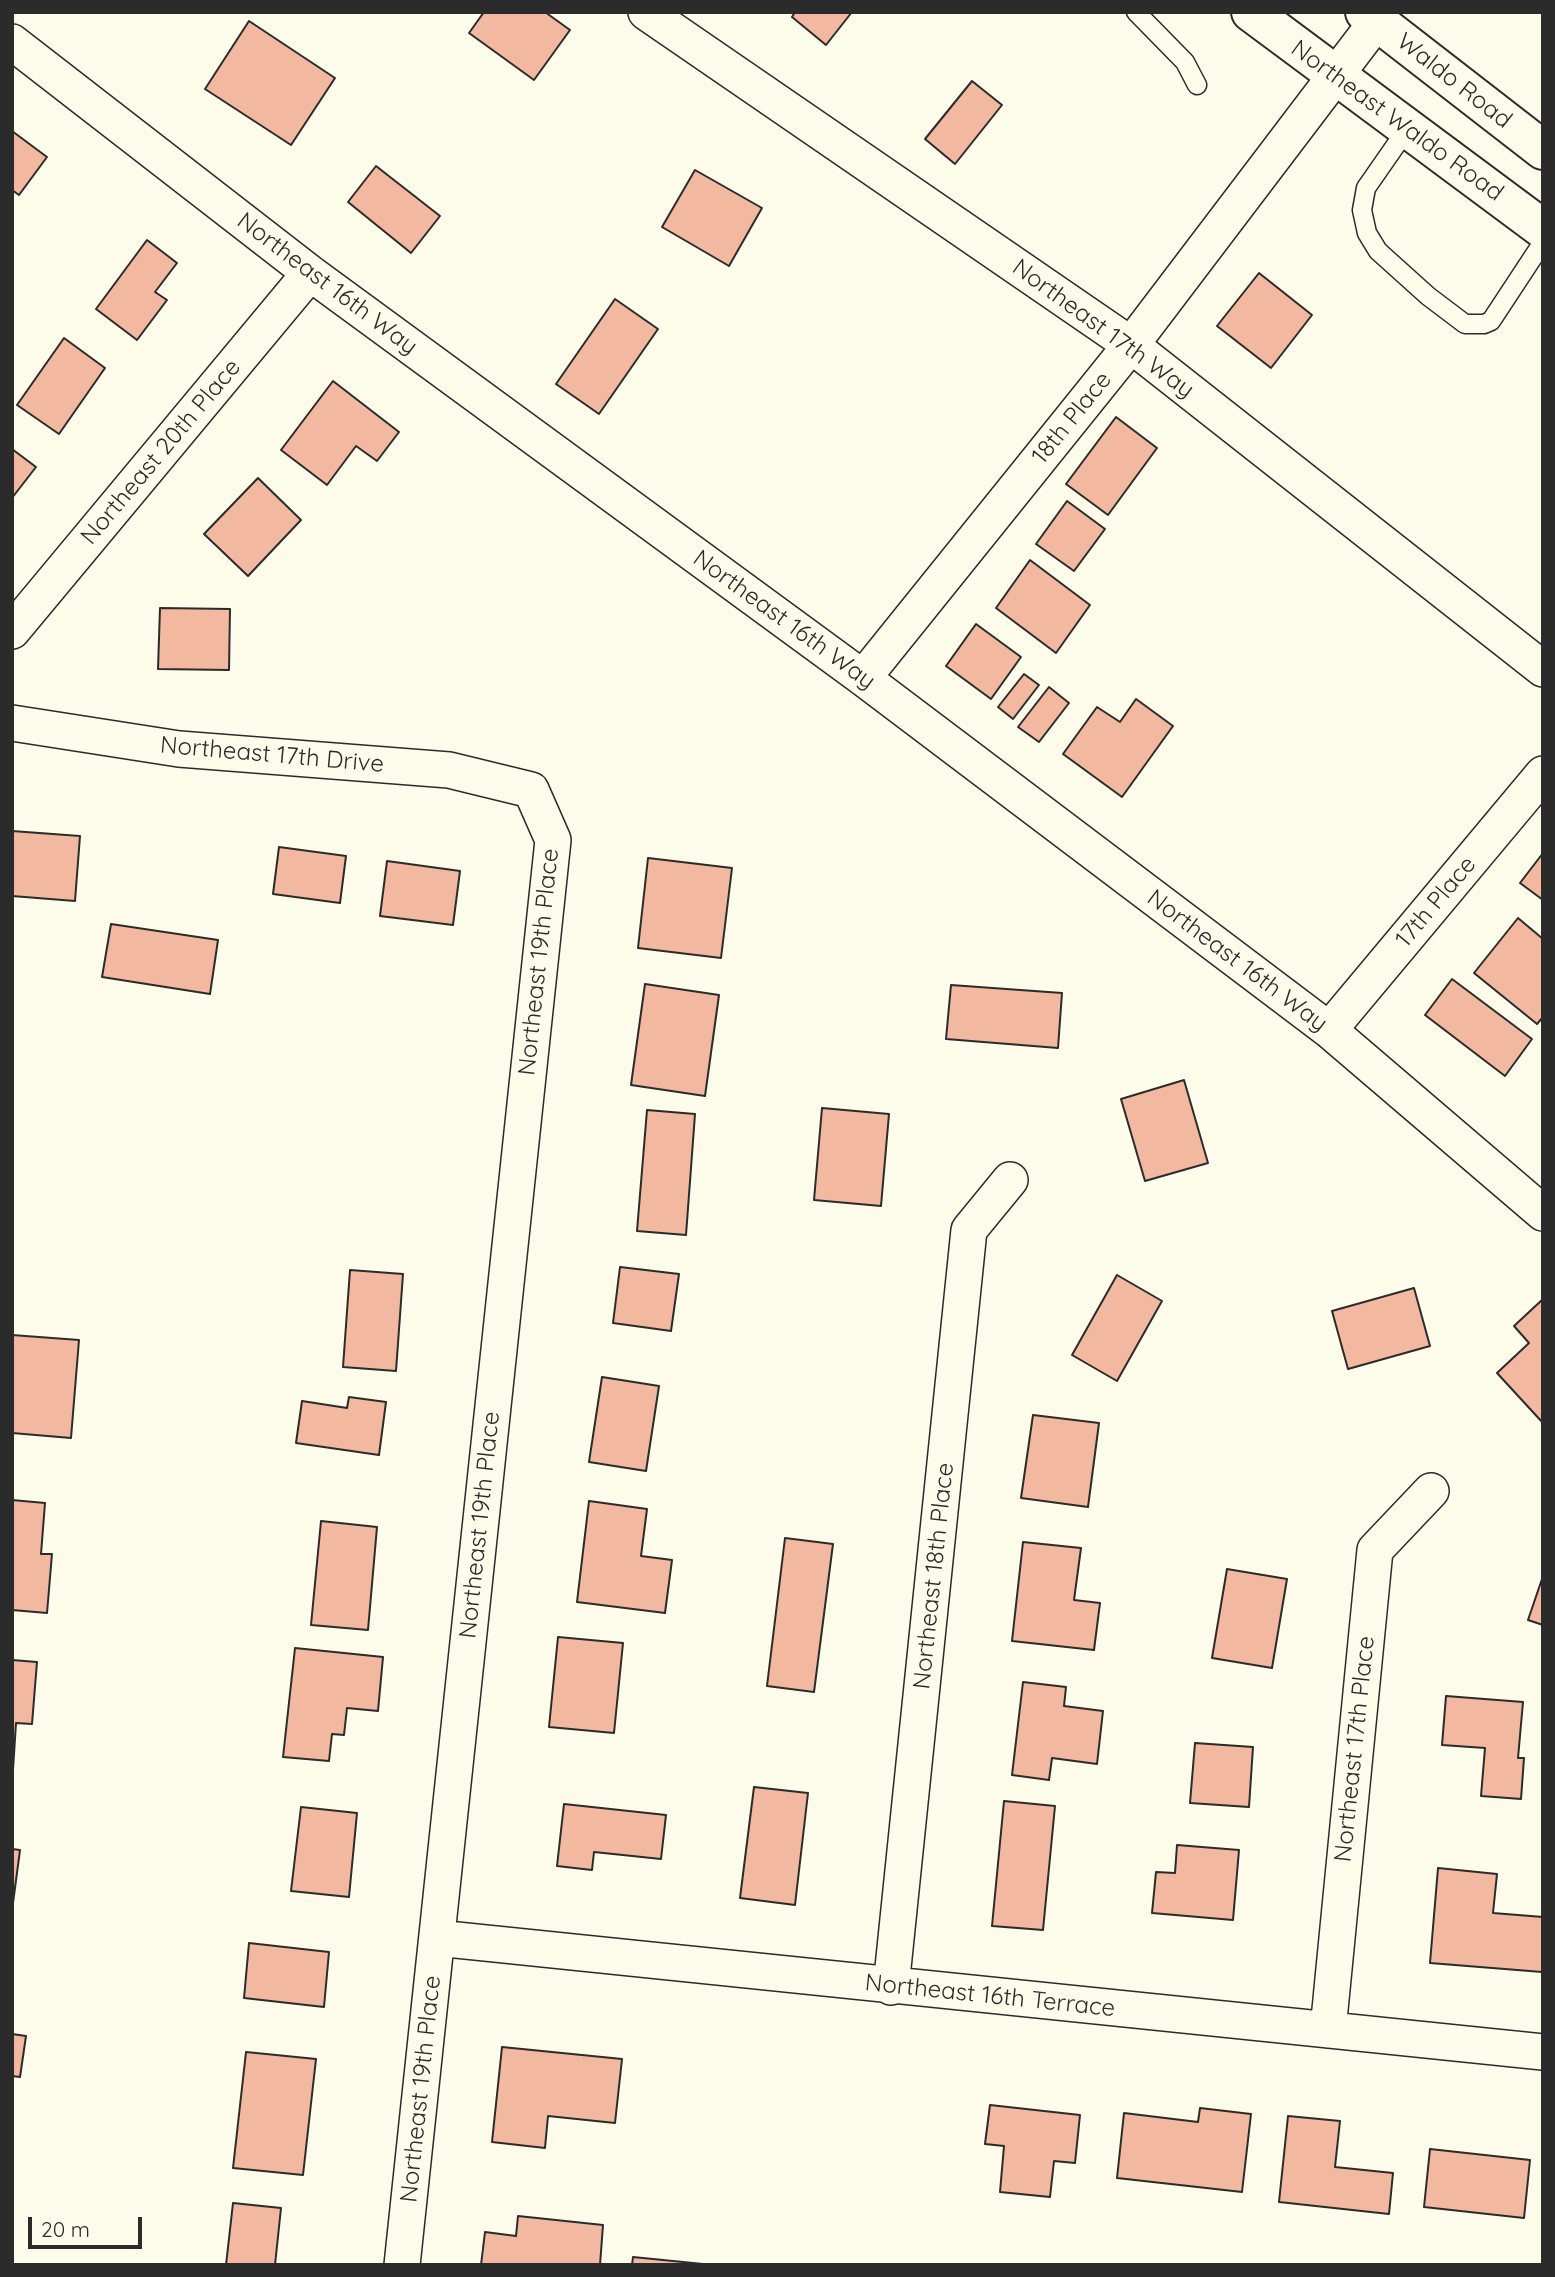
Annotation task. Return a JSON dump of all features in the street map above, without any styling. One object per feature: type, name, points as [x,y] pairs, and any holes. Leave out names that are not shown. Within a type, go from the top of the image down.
[{"type":"highway","name":"Northeast Waldo Road","points":[[1251,12],[1543,229]]},
{"type":"highway","name":"Waldo Road","points":[[1371,17],[1543,150]]},
{"type":"street","name":"Northeast 17th Way","points":[[646,12],[1131,345],[1543,668]]},
{"type":"street","name":"18th Place","points":[[863,678],[1131,345],[1335,76],[1371,17]]},
{"type":"street","name":"Northeast 16th Way","points":[[12,43],[310,273],[863,678],[1329,1030],[1543,1213]]},
{"type":"street","name":"Northeast 20th Place","points":[[12,631],[310,273]]},
{"type":"street","name":"Northeast 17th Drive","points":[[12,723],[179,749],[449,770],[531,790]]},
{"type":"street","name":"17th Place","points":[[1329,1030],[1543,774]]},
{"type":"street","name":"Northeast 19th Place","points":[[402,2265],[553,840],[531,790]]},
{"type":"street","name":"Northeast 18th Place","points":[[891,1987],[969,1230],[1010,1180]]},
{"type":"street","name":"Northeast 17th Place","points":[[1328,2030],[1375,1550],[1431,1491]]},
{"type":"street","name":"Northeast 16th Terrace","points":[[437,1938],[891,1987],[1543,2052]]},
{"type":"lane","points":[[1136,12],[1185,62],[1197,85]]},
{"type":"lane","points":[[1408,129],[1366,188],[1362,220],[1378,251],[1428,296],[1465,324],[1484,324],[1491,321],[1543,242]]},
{"type":"building","points":[[484,12],[545,12],[570,30],[534,80],[469,33]]},
{"type":"building","points":[[795,12],[852,12],[826,45],[792,17]]},
{"type":"building","points":[[249,21],[335,78],[291,145],[205,89]]},
{"type":"building","points":[[972,81],[1002,105],[955,164],[925,139]]},
{"type":"building","points":[[12,131],[47,157],[19,195],[12,190]]},
{"type":"building","points":[[376,166],[440,216],[411,253],[348,202]]},
{"type":"building","points":[[695,170],[762,208],[729,266],[662,227]]},
{"type":"building","points":[[147,240],[177,263],[155,292],[167,300],[137,340],[96,309]]},
{"type":"building","points":[[1259,273],[1312,315],[1271,368],[1217,326]]},
{"type":"building","points":[[615,299],[658,329],[599,414],[556,384]]},
{"type":"building","points":[[64,338],[105,368],[59,434],[17,405]]},
{"type":"building","points":[[333,381],[399,432],[377,461],[356,446],[327,485],[281,450]]},
{"type":"building","points":[[1116,417],[1157,448],[1108,515],[1066,484]]},
{"type":"building","points":[[12,449],[36,467],[12,498]]},
{"type":"building","points":[[258,478],[301,520],[248,576],[204,534]]},
{"type":"building","points":[[1067,501],[1105,529],[1074,571],[1036,544]]},
{"type":"building","points":[[1030,560],[1090,605],[1056,653],[996,608]]},
{"type":"building","points":[[160,608],[230,609],[229,670],[158,669]]},
{"type":"building","points":[[976,624],[1021,657],[991,699],[946,666]]},
{"type":"building","points":[[1024,674],[1039,685],[1013,719],[998,707]]},
{"type":"building","points":[[1049,687],[1069,703],[1039,742],[1018,727]]},
{"type":"building","points":[[1136,699],[1173,726],[1122,797],[1063,754],[1097,707],[1120,722]]},
{"type":"building","points":[[12,831],[80,836],[75,901],[12,896]]},
{"type":"building","points":[[279,847],[346,856],[340,903],[273,894]]},
{"type":"building","points":[[1543,853],[1543,900],[1520,883]]},
{"type":"building","points":[[648,858],[732,868],[721,958],[638,948]]},
{"type":"building","points":[[387,861],[460,871],[453,925],[380,916]]},
{"type":"building","points":[[1518,918],[1543,939],[1543,1017],[1537,1024],[1474,973]]},
{"type":"building","points":[[111,924],[218,940],[210,994],[102,977]]},
{"type":"building","points":[[1452,979],[1532,1039],[1505,1076],[1425,1015]]},
{"type":"building","points":[[645,984],[719,995],[705,1096],[631,1085]]},
{"type":"building","points":[[951,985],[1062,993],[1058,1048],[946,1039]]},
{"type":"building","points":[[1184,1080],[1208,1163],[1145,1181],[1121,1099]]},
{"type":"building","points":[[822,1108],[889,1114],[881,1206],[814,1200]]},
{"type":"building","points":[[647,1110],[695,1114],[686,1235],[637,1231]]},
{"type":"building","points":[[620,1267],[679,1274],[671,1331],[613,1323]]},
{"type":"building","points":[[350,1270],[403,1274],[396,1371],[343,1367]]},
{"type":"building","points":[[1117,1275],[1162,1301],[1117,1381],[1072,1355]]},
{"type":"building","points":[[1414,1288],[1430,1346],[1348,1369],[1332,1311]]},
{"type":"building","points":[[1543,1299],[1543,1423],[1497,1373],[1529,1343],[1514,1326]]},
{"type":"building","points":[[12,1335],[79,1340],[71,1438],[12,1433]]},
{"type":"building","points":[[602,1377],[659,1386],[646,1471],[589,1462]]},
{"type":"building","points":[[349,1397],[386,1402],[379,1455],[296,1443],[302,1401],[347,1408]]},
{"type":"building","points":[[1033,1415],[1099,1423],[1088,1507],[1021,1498]]},
{"type":"building","points":[[12,1500],[45,1503],[41,1554],[52,1554],[47,1613],[12,1610]]},
{"type":"building","points":[[589,1501],[647,1509],[641,1556],[672,1560],[665,1613],[577,1602]]},
{"type":"building","points":[[321,1521],[377,1527],[368,1630],[311,1625]]},
{"type":"building","points":[[785,1538],[833,1544],[814,1692],[767,1686]]},
{"type":"building","points":[[1023,1542],[1081,1548],[1074,1600],[1100,1603],[1094,1650],[1012,1641]]},
{"type":"building","points":[[1227,1569],[1287,1579],[1272,1668],[1212,1658]]},
{"type":"building","points":[[1543,1576],[1543,1625],[1528,1620]]},
{"type":"building","points":[[558,1637],[623,1643],[614,1733],[549,1727]]},
{"type":"building","points":[[295,1648],[383,1657],[378,1711],[347,1708],[344,1735],[332,1734],[329,1761],[283,1757]]},
{"type":"building","points":[[12,1660],[37,1662],[32,1724],[16,1723],[13,1770]]},
{"type":"building","points":[[1023,1682],[1066,1687],[1064,1706],[1103,1711],[1097,1764],[1052,1758],[1049,1780],[1012,1775]]},
{"type":"building","points":[[1446,1696],[1523,1702],[1518,1758],[1524,1758],[1521,1799],[1481,1796],[1485,1748],[1442,1745]]},
{"type":"building","points":[[1195,1743],[1253,1747],[1249,1807],[1190,1803]]},
{"type":"building","points":[[754,1787],[808,1793],[795,1905],[740,1898]]},
{"type":"building","points":[[1004,1801],[1055,1806],[1043,1930],[992,1926]]},
{"type":"building","points":[[564,1804],[666,1815],[661,1859],[594,1852],[592,1870],[557,1866]]},
{"type":"building","points":[[301,1807],[357,1813],[349,1897],[291,1891]]},
{"type":"building","points":[[1177,1845],[1239,1850],[1233,1920],[1152,1913],[1156,1872],[1175,1873]]},
{"type":"building","points":[[12,1849],[20,1850],[13,1903],[12,1903]]},
{"type":"building","points":[[1438,1868],[1497,1874],[1493,1913],[1543,1917],[1542,1972],[1430,1963]]},
{"type":"building","points":[[249,1943],[329,1952],[324,2007],[244,1998]]},
{"type":"building","points":[[12,2034],[26,2036],[20,2077],[12,2076]]},
{"type":"building","points":[[502,2047],[622,2059],[615,2123],[548,2116],[545,2148],[492,2142]]},
{"type":"building","points":[[246,2052],[316,2059],[303,2175],[233,2168]]},
{"type":"building","points":[[990,2105],[1080,2115],[1075,2163],[1054,2161],[1050,2197],[1000,2192],[1004,2146],[985,2144]]},
{"type":"building","points":[[1200,2108],[1251,2114],[1242,2192],[1117,2178],[1124,2113],[1198,2122]]},
{"type":"building","points":[[1288,2116],[1340,2121],[1335,2167],[1393,2173],[1389,2214],[1279,2202]]},
{"type":"building","points":[[1430,2149],[1530,2160],[1524,2218],[1424,2207]]},
{"type":"building","points":[[233,2203],[281,2208],[275,2265],[226,2265]]},
{"type":"building","points":[[518,2216],[603,2225],[600,2265],[481,2265],[485,2232],[516,2236]]},
{"type":"building","points":[[633,2257],[713,2265],[632,2265]]}]
